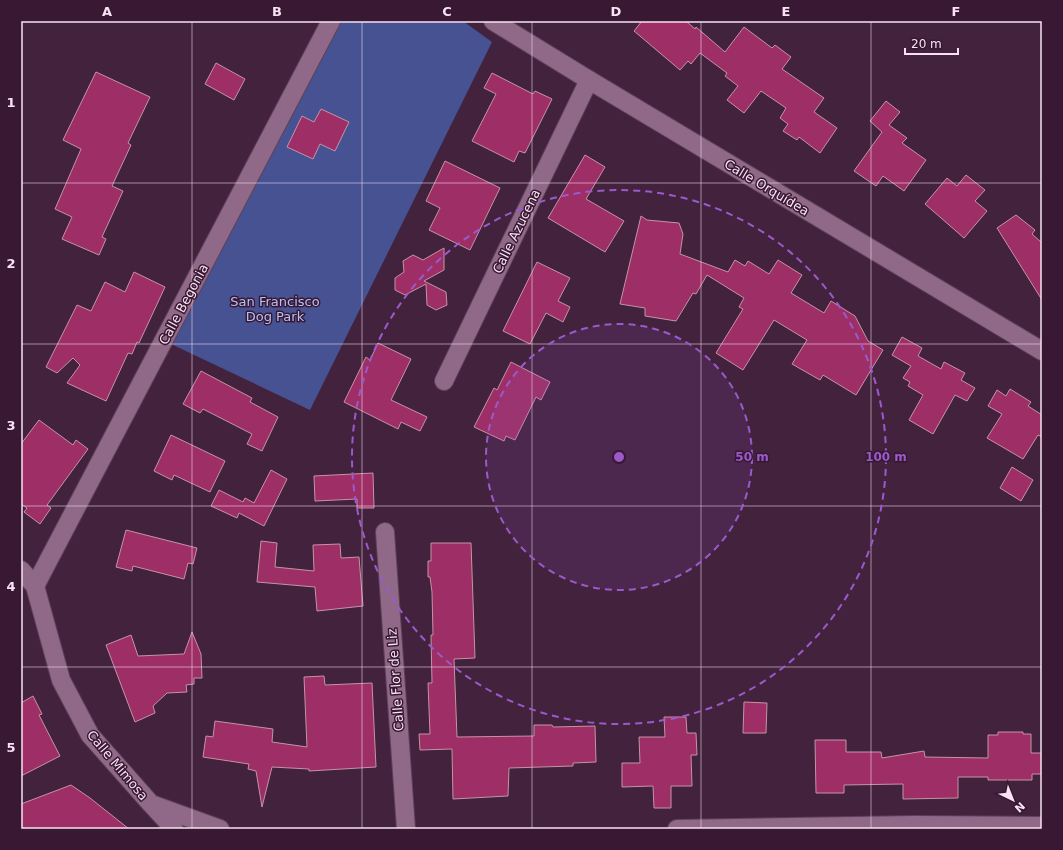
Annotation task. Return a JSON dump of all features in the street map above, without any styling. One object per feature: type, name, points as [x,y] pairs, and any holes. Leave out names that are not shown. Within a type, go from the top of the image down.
[{"type":"street","name":"Calle Begonia","points":[[35,586],[330,21]]},
{"type":"street","name":"Calle Orquídea","points":[[493,21],[1042,351]]},
{"type":"street","name":"Calle Azucena","points":[[444,381],[589,80]]},
{"type":"street","name":"Calle Flor de Liz","points":[[385,532],[406,829]]},
{"type":"street","name":"Calle Mimosa","points":[[21,570],[35,586],[61,680],[90,735],[151,804],[220,829]]},
{"type":"street","points":[[151,804],[174,829]]},
{"type":"street","points":[[677,829],[1042,826]]},
{"type":"green space","name":"San Francisco Dog Park","points":[[338,21],[463,21],[492,42],[310,410],[171,344]]},
{"type":"building","points":[[642,21],[686,21],[695,29],[696,27],[725,52],[744,27],[772,48],[775,45],[791,57],[782,69],[824,98],[814,112],[837,128],[820,153],[799,137],[797,140],[783,131],[788,124],[780,118],[786,108],[761,91],[744,113],[727,100],[738,86],[725,76],[727,73],[700,53],[691,64],[688,61],[680,70],[634,31]]},
{"type":"building","points":[[216,63],[245,79],[234,100],[205,84]]},
{"type":"building","points":[[96,72],[150,97],[128,143],[131,145],[112,186],[123,191],[102,237],[106,239],[99,255],[62,239],[72,217],[55,209],[81,149],[63,140]]},
{"type":"building","points":[[492,73],[533,94],[535,91],[552,99],[525,153],[519,151],[514,162],[472,141],[496,94],[484,88]]},
{"type":"building","points":[[886,101],[900,112],[889,125],[907,138],[902,143],[926,160],[904,191],[883,176],[876,186],[854,171],[882,132],[870,121]]},
{"type":"building","points":[[321,109],[349,122],[335,151],[320,144],[313,159],[287,147],[302,116],[314,122]]},
{"type":"building","points":[[585,155],[605,167],[586,199],[624,221],[605,252],[548,218]]},
{"type":"building","points":[[445,161],[500,188],[470,250],[429,230],[440,208],[426,201]]},
{"type":"building","points":[[966,175],[985,190],[975,201],[987,211],[964,238],[925,204],[947,178],[957,186]]},
{"type":"building","points":[[1016,215],[1035,230],[1032,234],[1042,243],[1042,300],[997,228]]},
{"type":"building","points":[[641,216],[647,220],[679,223],[683,234],[680,254],[728,272],[735,260],[745,266],[748,261],[769,274],[778,260],[802,275],[791,293],[824,313],[831,301],[855,316],[868,341],[883,350],[856,395],[823,375],[820,380],[792,364],[807,340],[774,320],[743,370],[716,353],[743,309],[739,307],[744,298],[707,275],[696,294],[693,293],[676,321],[645,316],[645,308],[620,304]]},
{"type":"building","points":[[444,248],[444,270],[424,281],[446,292],[447,305],[436,310],[427,305],[426,284],[405,295],[395,290],[395,278],[404,272],[403,261],[413,255],[423,260]]},
{"type":"building","points":[[537,262],[570,278],[558,301],[570,307],[563,322],[546,313],[530,344],[503,331]]},
{"type":"building","points":[[134,272],[165,287],[139,343],[137,342],[132,354],[128,353],[106,401],[67,383],[80,365],[73,358],[57,373],[46,367],[77,305],[91,311],[105,282],[125,292]]},
{"type":"building","points":[[902,337],[922,348],[918,356],[941,369],[944,362],[965,373],[961,380],[975,388],[967,401],[955,395],[933,434],[909,420],[923,395],[908,386],[910,382],[903,378],[911,366],[892,355]]},
{"type":"building","points":[[378,343],[411,359],[391,400],[427,417],[420,431],[401,422],[398,429],[344,402],[366,357],[370,360]]},
{"type":"building","points":[[511,362],[550,382],[541,400],[536,397],[515,440],[506,436],[504,441],[474,427],[494,388],[497,390]]},
{"type":"building","points":[[201,371],[252,398],[250,402],[278,417],[262,451],[247,444],[252,434],[203,409],[200,413],[183,404]]},
{"type":"building","points":[[1010,389],[1031,402],[1028,406],[1042,415],[1042,437],[1038,435],[1023,459],[987,438],[1002,414],[988,406],[997,390],[1006,396]]},
{"type":"building","points":[[39,420],[73,445],[76,440],[88,449],[47,505],[51,508],[40,524],[24,512],[27,508],[21,504],[21,444]]},
{"type":"building","points":[[171,435],[225,461],[210,492],[174,475],[172,480],[154,471]]},
{"type":"building","points":[[1012,467],[1033,480],[1021,501],[1000,488]]},
{"type":"building","points":[[271,470],[287,479],[264,526],[239,513],[237,518],[211,506],[219,490],[243,502],[245,498],[254,503]]},
{"type":"building","points":[[373,473],[374,508],[357,508],[357,499],[315,501],[314,476]]},
{"type":"building","points":[[126,530],[197,548],[193,564],[188,563],[184,579],[133,566],[132,571],[116,567]]},
{"type":"building","points":[[261,541],[277,543],[275,567],[314,571],[313,545],[340,544],[341,558],[359,557],[363,606],[317,611],[315,587],[257,582]]},
{"type":"building","points":[[431,543],[471,543],[475,658],[454,659],[457,737],[534,736],[534,725],[552,725],[553,727],[595,726],[596,762],[573,763],[573,766],[509,768],[508,796],[453,799],[452,749],[420,750],[419,734],[430,734],[428,683],[432,683],[431,635],[433,635],[432,592],[430,577],[428,577],[428,561],[431,561]]},
{"type":"building","points":[[192,632],[201,654],[202,678],[194,678],[194,684],[186,685],[187,692],[167,693],[153,706],[155,713],[135,722],[106,645],[131,635],[138,656],[184,654]]},
{"type":"building","points":[[324,676],[325,685],[372,683],[376,767],[309,771],[309,769],[272,767],[262,807],[256,771],[248,769],[249,764],[203,757],[206,736],[213,737],[215,721],[273,729],[272,742],[307,747],[304,677]]},
{"type":"building","points":[[33,696],[42,714],[39,715],[60,756],[21,776],[21,703]]},
{"type":"building","points":[[744,702],[767,703],[766,733],[743,733]]},
{"type":"building","points":[[664,717],[686,717],[687,733],[696,733],[697,755],[691,755],[692,786],[671,786],[671,808],[654,808],[653,786],[622,787],[622,763],[640,763],[639,737],[665,737]]},
{"type":"building","points":[[998,732],[1023,732],[1023,734],[1031,734],[1031,753],[1042,753],[1042,774],[1032,774],[1032,780],[988,780],[988,777],[958,777],[958,798],[903,799],[903,784],[844,785],[844,793],[816,793],[815,740],[846,740],[846,752],[881,752],[882,758],[924,751],[925,757],[988,758],[988,735],[998,735]]},
{"type":"building","points":[[71,785],[129,829],[21,829],[21,804]]}]
